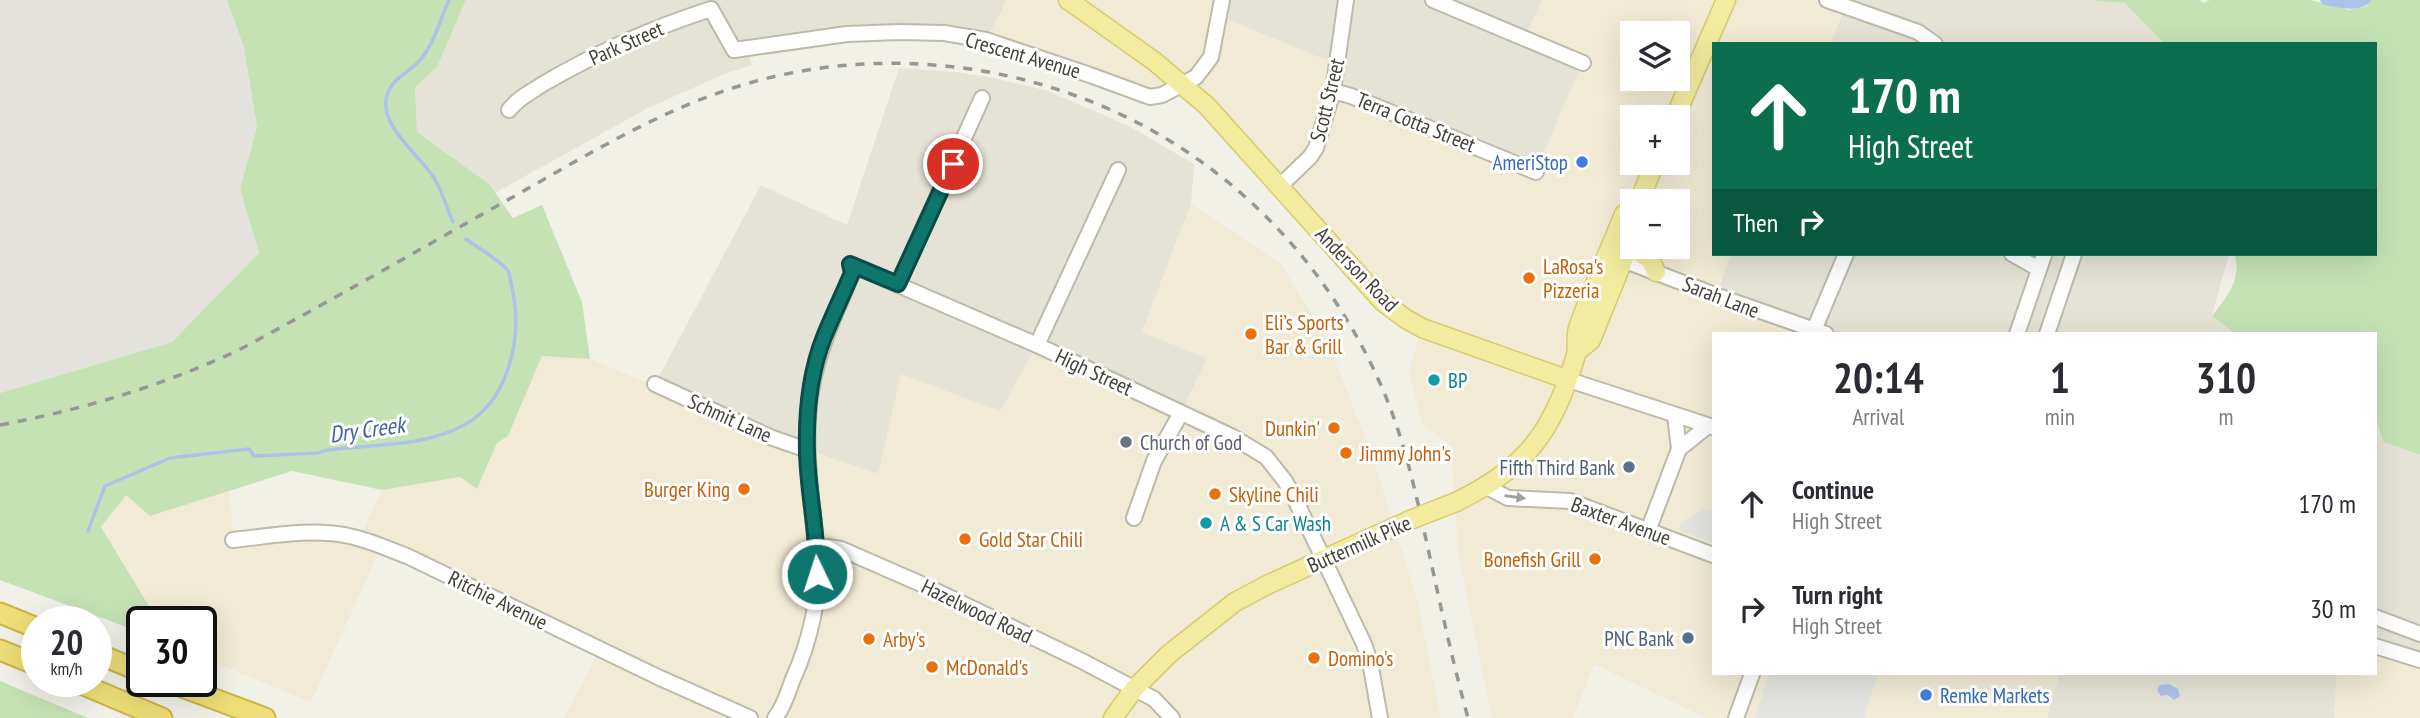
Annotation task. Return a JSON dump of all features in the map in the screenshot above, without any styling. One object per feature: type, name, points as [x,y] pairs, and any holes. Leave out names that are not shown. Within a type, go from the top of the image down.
[{"type":"highway","points":[[0,613],[21,622]]},
{"type":"highway","points":[[0,650],[21,659]]},
{"type":"highway","points":[[112,697],[162,718]]},
{"type":"highway","points":[[209,697],[265,718]]},
{"type":"main road","name":"Anderson Road","points":[[1068,0],[1102,22],[1183,84],[1232,131],[1383,302],[1422,328],[1566,379]]},
{"type":"main road","points":[[1680,105],[1726,0]]},
{"type":"main road","name":"Buttermilk Pike","points":[[1113,718],[1134,689],[1169,654],[1235,602],[1372,536],[1456,502],[1487,487],[1514,468],[1541,436],[1566,379],[1577,352],[1576,332],[1620,224]]},
{"type":"main road","name":"Buttermilk Pike","points":[[1577,352],[1591,340],[1625,259]]},
{"type":"main road","points":[[1650,259],[1656,272]]},
{"type":"street","points":[[1183,84],[1196,77],[1211,57],[1222,0]]},
{"type":"street","name":"Scott Street","points":[[1280,186],[1316,148],[1333,91],[1346,0]]},
{"type":"street","points":[[1433,0],[1583,63]]},
{"type":"street","points":[[1826,0],[1918,32],[1932,42]]},
{"type":"street","name":"Park Street","points":[[509,110],[527,94],[601,52],[710,9],[732,48]]},
{"type":"street","name":"Crescent Avenue","points":[[732,48],[746,49],[847,34],[944,33],[986,40],[1144,96],[1162,95],[1183,84]]},
{"type":"street","name":"Terra Cotta Street","points":[[1333,91],[1536,172]]},
{"type":"street","points":[[898,284],[982,98]]},
{"type":"street","points":[[1037,345],[1118,170]]},
{"type":"street","points":[[1820,332],[1845,256]]},
{"type":"street","points":[[2018,332],[2042,262],[2020,256]]},
{"type":"street","points":[[2048,332],[2073,256]]},
{"type":"street","name":"High Street","points":[[807,450],[809,407],[815,369],[824,338],[852,273],[850,264],[1037,345],[1233,437],[1266,457],[1285,481],[1364,644],[1380,718]]},
{"type":"street","name":"Sarah Lane","points":[[1656,272],[1820,332]]},
{"type":"street","name":"Anderson Road","points":[[1566,379],[1711,427]]},
{"type":"street","name":"Schmit Lane","points":[[654,384],[770,437],[807,450]]},
{"type":"street","points":[[1134,519],[1154,461],[1181,413]]},
{"type":"street","points":[[1648,531],[1679,449],[1675,416]]},
{"type":"street","points":[[1679,449],[1711,427]]},
{"type":"street","points":[[775,718],[805,648],[814,604],[816,550],[807,450]]},
{"type":"street","name":"Baxter Avenue","points":[[1487,487],[1508,498],[1570,501],[1712,555]]},
{"type":"street","name":"Ritchie Avenue","points":[[233,540],[310,533],[349,536],[366,541],[407,556],[607,653],[750,718]]},
{"type":"street","name":"Hazelwood Road","points":[[816,550],[834,547],[867,560],[1068,654],[1154,699],[1171,718]]},
{"type":"street","points":[[2377,618],[2420,634]]},
{"type":"street","points":[[2377,647],[2420,660]]},
{"type":"street","points":[[1736,718],[1752,675]]},
{"type":"shaded area","points":[[0,0],[227,0],[244,48],[257,127],[240,189],[259,253],[172,342],[0,393]]},
{"type":"shaded area","points":[[466,0],[1007,0],[986,40],[899,32],[746,50],[752,65],[722,75],[648,108],[495,193],[489,184],[417,132],[415,87],[437,67]]},
{"type":"shaded area","points":[[1007,0],[1222,0],[1220,16],[1338,65],[1333,90],[1536,171],[1582,63],[1525,38],[1542,0],[1827,0],[1845,7],[1831,42],[1712,42],[1712,256],[1730,256],[1717,293],[1807,332],[1712,332],[1712,675],[2059,675],[2047,718],[1706,718],[1594,664],[1573,718],[1492,718],[1458,553],[1451,445],[1422,425],[1409,371],[1422,328],[1406,319],[1183,84],[1162,95],[986,40]]},
{"type":"shaded area","points":[[1222,0],[1542,0],[1525,38],[1583,63],[1536,172],[1351,96],[1220,15]]},
{"type":"shaded area","points":[[1827,0],[2125,2],[2163,42],[1831,42],[1845,7]]},
{"type":"shaded area","points":[[899,68],[994,78],[1048,91],[1129,126],[1194,164],[1191,204],[1142,332],[1207,358],[1181,413],[1001,411],[878,474],[807,450],[655,384],[761,185],[847,225]]},
{"type":"shaded area","points":[[1191,204],[1280,263],[1325,335],[1371,452],[1417,599],[1441,718],[564,718],[600,650],[381,547],[311,702],[217,664],[217,606],[149,606],[101,527],[126,494],[150,516],[229,491],[234,539],[359,539],[382,490],[460,477],[477,488],[497,443],[508,436],[542,356],[590,359],[807,450],[878,474],[901,374],[1000,411],[1037,345],[1181,413],[1207,358],[1142,332]]},
{"type":"shaded area","points":[[1730,256],[2228,256],[2212,316],[2233,332],[1807,332],[1717,293]]},
{"type":"shaded area","points":[[2377,421],[2383,442],[2420,455],[2420,660],[2377,647]]},
{"type":"shaded area","points":[[1704,509],[1712,512],[1712,543],[1679,530],[1681,522]]},
{"type":"shaded area","points":[[2377,647],[2420,660],[2420,718],[2334,718],[2337,675],[2377,675]]},
{"type":"shaded area","points":[[1769,675],[1878,675],[1864,718],[1755,718]]},
{"type":"shaded area","points":[[2059,675],[2337,675],[2334,718],[2047,718]]},
{"type":"green space","points":[[227,0],[466,0],[437,67],[415,87],[417,132],[489,184],[513,218],[542,205],[582,302],[590,359],[542,356],[508,436],[497,443],[477,489],[460,477],[382,490],[292,471],[150,516],[126,495],[101,527],[149,606],[126,606],[126,627],[112,622],[112,606],[70,606],[0,580],[0,393],[172,342],[259,253],[240,189],[257,127],[244,48]]},
{"type":"green space","points":[[2087,0],[2200,0],[2203,3],[2210,0],[2310,0],[2349,10],[2366,6],[2373,0],[2420,0],[2420,455],[2383,442],[2377,421],[2377,332],[2233,332],[2212,316],[2235,279],[2234,256],[2377,256],[2377,42],[2163,42],[2125,3]]},
{"type":"green space","points":[[0,681],[21,690],[21,697],[38,697],[88,718],[0,718]]},
{"type":"water","points":[[2320,0],[2373,0],[2361,7],[2349,9],[2322,4]]},
{"type":"water","points":[[2169,684],[2178,689],[2180,696],[2174,700],[2168,695],[2161,696],[2157,690],[2160,685]]},
{"type":"waterway","name":"Dry Creek","points":[[449,0],[427,51],[418,63],[391,86],[386,104],[393,127],[434,178],[453,222]]},
{"type":"waterway","name":"Dry Creek","points":[[88,531],[105,486],[170,458],[249,449],[254,456],[318,453],[398,444],[449,432],[479,414],[492,401],[509,367],[515,310],[508,271],[466,239]]},
{"type":"railway","points":[[0,425],[121,396],[179,376],[237,351],[604,146],[707,97],[761,80],[816,69],[872,64],[928,64],[983,71],[1038,84],[1091,101],[1182,148],[1253,204],[1285,236],[1314,271],[1363,348],[1398,429],[1468,718]]},
{"type":"place","name":"AmeriStop","points":[[1582,162]]},
{"type":"place","name":"LaRosa's Pizzeria","points":[[1529,278]]},
{"type":"place","name":"Eli’s Sports Bar & Grill","points":[[1251,334]]},
{"type":"place","name":"BP","points":[[1434,380]]},
{"type":"place","name":"Dunkin'","points":[[1334,428]]},
{"type":"place","name":"Church of God","points":[[1126,442]]},
{"type":"place","name":"Jimmy John's","points":[[1346,453]]},
{"type":"place","name":"Fifth Third Bank","points":[[1629,467]]},
{"type":"place","name":"Burger King","points":[[744,489]]},
{"type":"place","name":"Skyline Chili","points":[[1215,494]]},
{"type":"place","name":"A & S Car Wash","points":[[1206,523]]},
{"type":"place","name":"Gold Star Chili","points":[[965,539]]},
{"type":"place","name":"Bonefish Grill","points":[[1595,559]]},
{"type":"place","name":"PNC Bank","points":[[1688,638]]},
{"type":"place","name":"Arby's","points":[[869,639]]},
{"type":"place","name":"Domino's","points":[[1314,658]]},
{"type":"place","name":"McDonald's","points":[[932,667]]},
{"type":"place","name":"Remke Markets","points":[[1926,695]]},
{"type":"route","points":[[817,574],[818,555],[809,494],[807,450],[809,407],[815,369],[824,338],[852,273],[850,264],[898,284],[953,164]]}]
